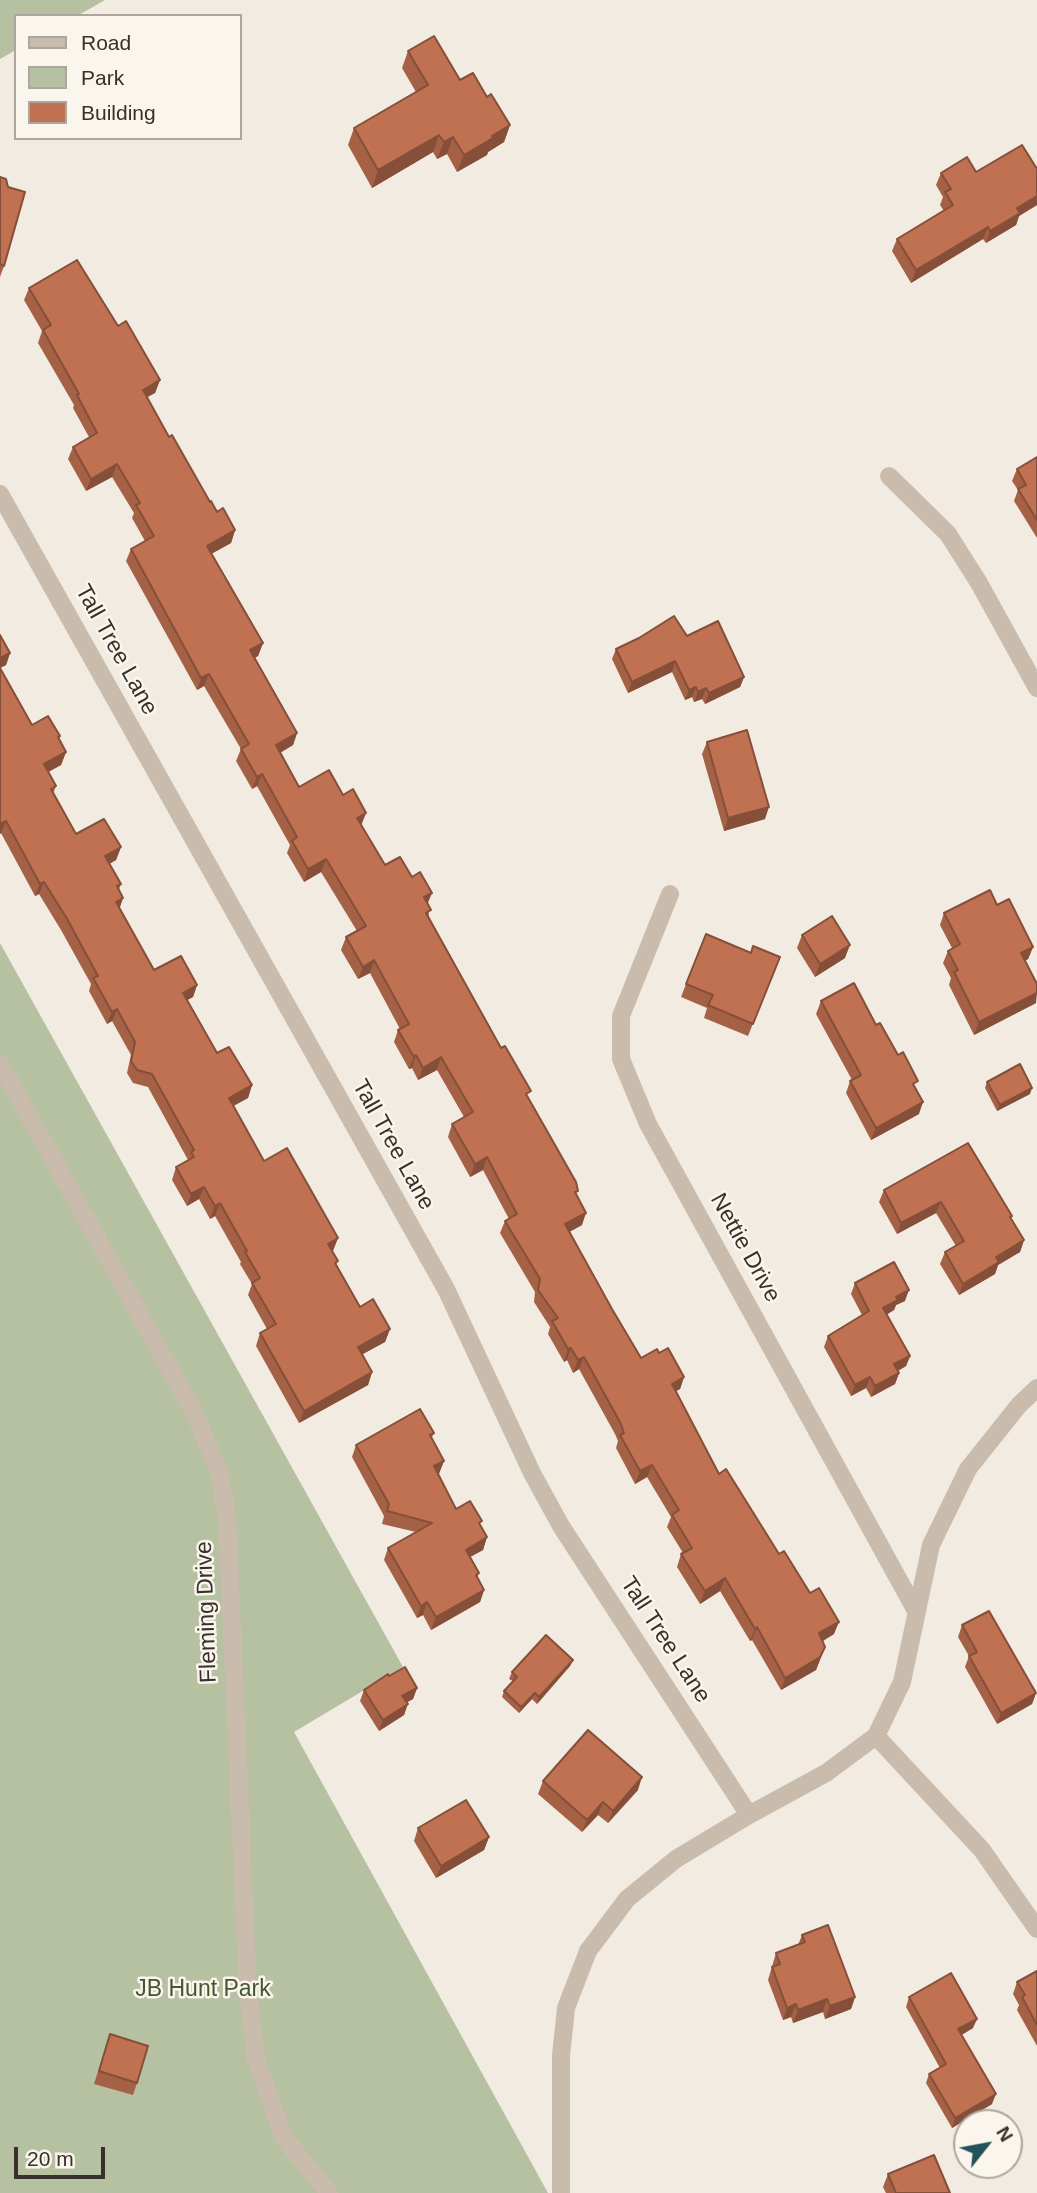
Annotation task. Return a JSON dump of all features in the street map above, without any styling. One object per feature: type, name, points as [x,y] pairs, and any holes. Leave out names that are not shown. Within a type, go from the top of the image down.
[{"type":"street","points":[[889,476],[948,534],[979,583],[1037,688]]},
{"type":"street","name":"Tall Tree Lane","points":[[0,494],[446,1289],[532,1473],[561,1525],[749,1815]]},
{"type":"street","name":"Nettie Drive","points":[[670,894],[621,1016],[621,1059],[648,1124],[916,1611]]},
{"type":"street","name":"Fleming Drive","points":[[0,1064],[195,1414],[219,1472],[228,1517],[247,1992],[256,2060],[284,2138],[329,2193]]},
{"type":"street","points":[[561,2193],[561,2056],[566,2008],[588,1951],[626,1899],[676,1859],[826,1773],[876,1736],[902,1682],[931,1545],[968,1469],[1019,1405],[1037,1388]]},
{"type":"street","points":[[876,1736],[982,1850],[1037,1929]]},
{"type":"green space","points":[[0,0],[105,0],[80,14],[14,14],[14,51],[0,59]]},
{"type":"green space","name":"JB Hunt Park","points":[[0,943],[403,1667],[294,1732],[548,2193],[0,2193]]},
{"type":"building","points":[[434,36],[460,80],[473,73],[487,97],[491,94],[510,125],[464,155],[453,137],[444,142],[439,135],[378,170],[354,128],[428,85],[408,51]]},
{"type":"building","points":[[1022,145],[1037,169],[1037,196],[1017,208],[1020,213],[990,231],[988,227],[916,270],[897,239],[953,205],[945,192],[951,189],[941,173],[967,157],[976,172]]},
{"type":"building","points":[[0,177],[6,179],[8,187],[25,192],[4,266],[0,264]]},
{"type":"building","points":[[77,260],[118,326],[126,321],[160,380],[143,390],[210,502],[217,512],[223,508],[235,530],[207,546],[263,643],[250,650],[297,733],[276,745],[299,787],[329,770],[343,795],[353,789],[366,813],[357,818],[385,865],[400,857],[412,877],[420,872],[432,893],[424,897],[431,910],[426,913],[501,1048],[505,1046],[531,1091],[526,1094],[576,1182],[578,1191],[575,1192],[586,1213],[565,1224],[612,1309],[641,1358],[657,1349],[659,1353],[668,1348],[684,1377],[672,1384],[719,1474],[726,1469],[779,1554],[784,1551],[810,1593],[819,1588],[839,1622],[819,1633],[825,1647],[820,1657],[785,1678],[757,1627],[755,1629],[725,1578],[705,1591],[681,1554],[692,1548],[672,1515],[679,1510],[652,1465],[640,1471],[620,1435],[624,1433],[620,1422],[584,1357],[578,1360],[571,1348],[568,1349],[552,1321],[558,1318],[538,1290],[540,1279],[505,1221],[517,1214],[487,1157],[475,1164],[452,1124],[473,1112],[441,1057],[423,1068],[416,1055],[414,1057],[398,1030],[409,1024],[374,960],[363,967],[346,937],[366,926],[326,859],[308,869],[292,841],[297,837],[262,774],[257,777],[241,749],[249,744],[209,674],[201,678],[131,549],[154,536],[136,505],[140,503],[117,464],[91,479],[73,447],[97,433],[77,395],[79,394],[43,330],[51,325],[29,288]]},
{"type":"building","points":[[1037,457],[1037,520],[1018,489],[1026,485],[1017,469]]},
{"type":"building","points":[[674,616],[687,636],[718,621],[744,677],[709,693],[706,688],[698,692],[696,687],[689,690],[675,661],[632,682],[616,649]]},
{"type":"building","points":[[0,635],[10,653],[0,658]]},
{"type":"building","points":[[0,668],[32,725],[48,716],[60,736],[58,737],[66,752],[44,764],[56,786],[51,789],[76,834],[104,819],[121,847],[105,856],[121,884],[117,886],[123,898],[116,902],[154,970],[181,956],[197,985],[183,993],[217,1053],[229,1047],[252,1085],[229,1098],[264,1161],[287,1148],[338,1238],[328,1244],[338,1261],[335,1263],[360,1307],[373,1299],[390,1329],[358,1347],[372,1372],[304,1411],[260,1333],[276,1324],[252,1283],[260,1278],[245,1252],[247,1251],[220,1203],[215,1206],[204,1187],[191,1194],[176,1167],[194,1157],[191,1152],[194,1150],[152,1074],[137,1070],[131,1061],[135,1042],[117,1009],[112,1012],[93,978],[98,976],[66,917],[44,882],[40,884],[6,821],[0,824]]},
{"type":"building","points":[[747,730],[769,807],[728,818],[707,742]]},
{"type":"building","points":[[990,890],[997,905],[1009,899],[1033,947],[1021,953],[1037,984],[1037,993],[979,1022],[954,972],[958,970],[948,951],[960,944],[944,913]]},
{"type":"building","points":[[832,916],[850,945],[820,964],[802,935]]},
{"type":"building","points":[[706,934],[751,953],[753,946],[780,957],[753,1024],[708,1005],[713,995],[686,984]]},
{"type":"building","points":[[854,983],[876,1025],[880,1023],[898,1055],[903,1052],[918,1081],[913,1084],[923,1102],[876,1128],[850,1081],[861,1075],[821,1001]]},
{"type":"building","points":[[1020,1064],[1032,1088],[1000,1105],[987,1082]]},
{"type":"building","points":[[968,1143],[1024,1240],[996,1257],[999,1262],[963,1284],[945,1252],[964,1241],[941,1202],[901,1223],[884,1190]]},
{"type":"building","points":[[894,1262],[909,1290],[883,1308],[910,1356],[894,1364],[899,1373],[875,1386],[870,1377],[855,1385],[828,1336],[869,1311],[855,1283]]},
{"type":"building","points":[[420,1409],[434,1433],[430,1435],[444,1461],[434,1466],[456,1509],[470,1501],[482,1521],[479,1523],[487,1537],[466,1550],[479,1573],[476,1575],[484,1590],[436,1617],[427,1602],[421,1606],[388,1548],[432,1523],[387,1511],[389,1504],[356,1445]]},
{"type":"building","points":[[989,1611],[1036,1693],[1001,1713],[969,1656],[977,1652],[962,1625]]},
{"type":"building","points":[[546,1635],[573,1660],[539,1697],[535,1693],[521,1707],[504,1691],[517,1677],[512,1672]]},
{"type":"building","points":[[405,1667],[417,1688],[402,1696],[408,1704],[383,1720],[364,1690],[388,1674],[389,1676]]},
{"type":"building","points":[[588,1730],[642,1777],[613,1811],[603,1802],[587,1820],[543,1781]]},
{"type":"building","points":[[466,1800],[489,1837],[441,1866],[418,1828]]},
{"type":"building","points":[[828,1925],[855,1997],[830,2006],[827,1999],[798,2010],[796,2004],[787,2008],[772,1967],[780,1964],[776,1953],[805,1942],[802,1935]]},
{"type":"building","points":[[1037,1971],[1037,2025],[1017,1982]]},
{"type":"building","points":[[951,1973],[977,2019],[958,2029],[996,2094],[970,2109],[953,2109],[953,2115],[929,2074],[946,2064],[909,1997]]},
{"type":"building","points":[[110,2034],[148,2046],[137,2083],[99,2071]]},
{"type":"building","points":[[934,2155],[950,2193],[896,2193],[888,2174]]}]
